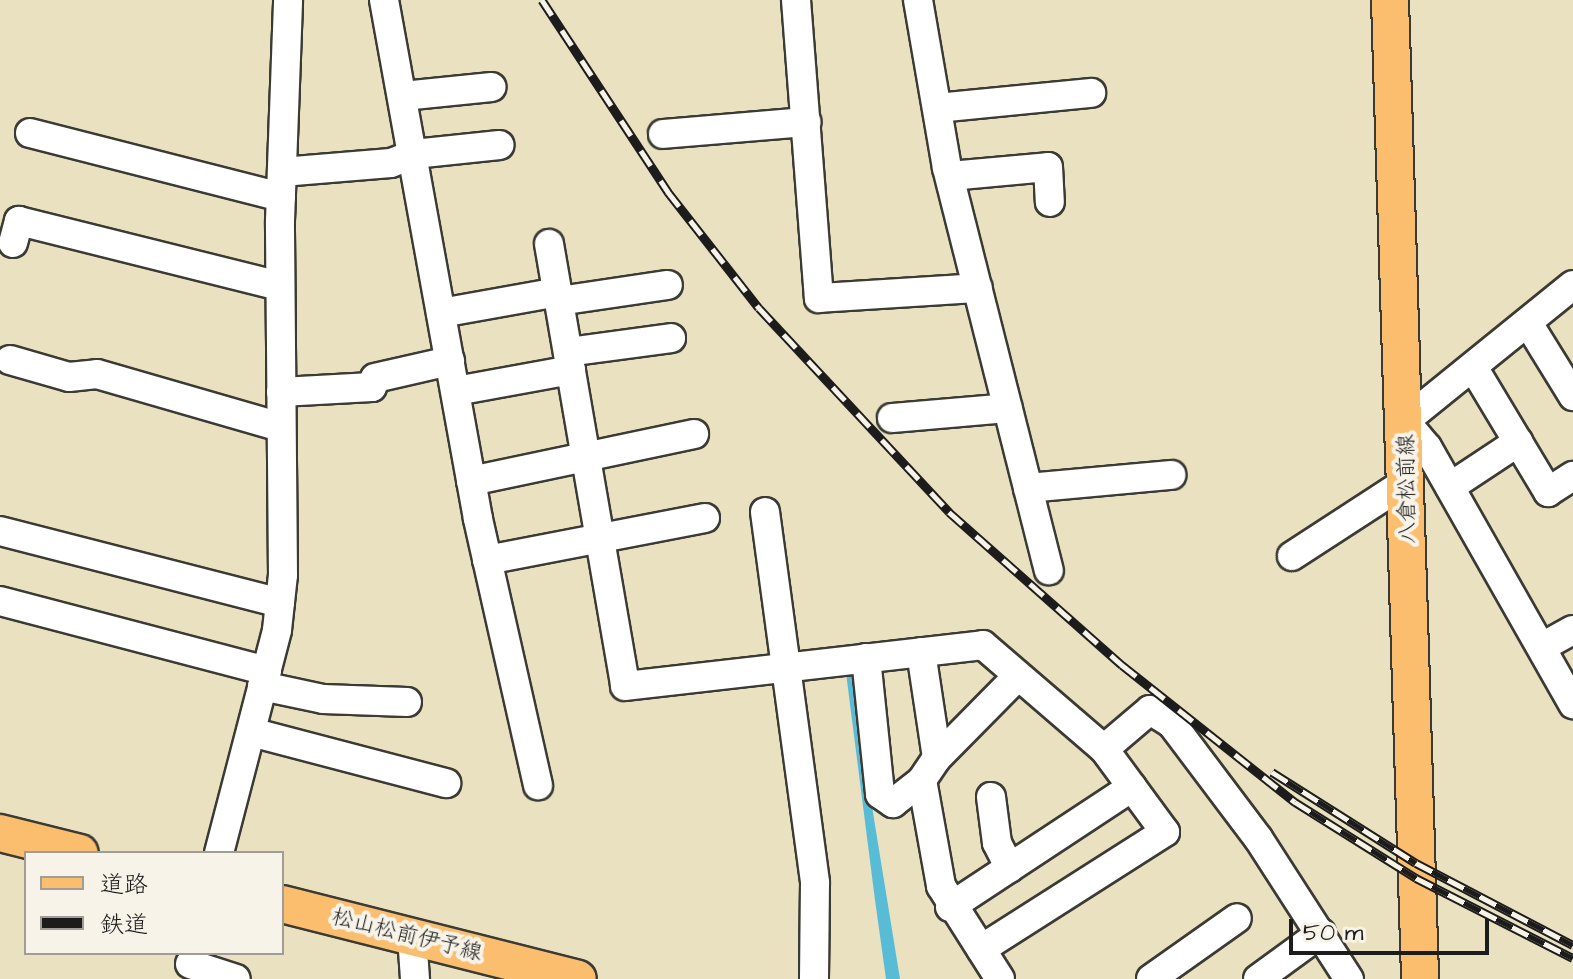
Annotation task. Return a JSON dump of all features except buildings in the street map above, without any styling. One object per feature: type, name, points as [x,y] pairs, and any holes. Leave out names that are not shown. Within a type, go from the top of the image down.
[{"type":"main road","name":"八倉松前線","points":[[1390,0],[1423,978]]},
{"type":"main road","points":[[0,833],[72,851]]},
{"type":"main road","name":"松山松前伊予線","points":[[284,904],[578,979]]},
{"type":"street","points":[[220,851],[280,603],[281,184],[288,0]]},
{"type":"street","points":[[384,0],[471,481],[538,785]]},
{"type":"street","points":[[796,0],[819,298],[978,288]]},
{"type":"street","points":[[918,0],[950,176],[1049,570]]},
{"type":"street","points":[[403,96],[492,87]]},
{"type":"street","points":[[937,108],[1091,93]]},
{"type":"street","points":[[663,134],[806,122]]},
{"type":"street","points":[[30,133],[281,184],[391,163],[414,154],[500,145]]},
{"type":"street","points":[[950,176],[1048,167],[1050,202]]},
{"type":"street","points":[[13,243],[19,221],[280,286]]},
{"type":"street","points":[[549,244],[625,686],[983,645],[1104,749],[1165,832],[981,949]]},
{"type":"street","points":[[441,313],[558,296],[668,285]]},
{"type":"street","points":[[1573,285],[1405,421],[1450,487],[1573,704]]},
{"type":"street","points":[[1528,323],[1573,396]]},
{"type":"street","points":[[456,391],[671,338]]},
{"type":"street","points":[[10,360],[69,377],[97,374],[281,427]]},
{"type":"street","points":[[281,392],[372,387],[375,378],[450,361]]},
{"type":"street","points":[[1473,367],[1548,492],[1573,476]]},
{"type":"street","points":[[892,418],[1008,408]]},
{"type":"street","points":[[471,481],[694,434]]},
{"type":"street","points":[[1450,487],[1518,442]]},
{"type":"street","points":[[1028,488],[1171,475]]},
{"type":"street","points":[[1292,556],[1406,482]]},
{"type":"street","points":[[765,512],[815,883],[814,979]]},
{"type":"street","points":[[487,560],[705,518]]},
{"type":"street","points":[[0,531],[280,603]]},
{"type":"street","points":[[0,601],[264,678],[323,699],[407,702]]},
{"type":"street","points":[[1542,647],[1573,630]]},
{"type":"street","points":[[921,652],[941,886],[950,907],[1000,979]]},
{"type":"street","points":[[866,658],[880,794],[893,803],[1018,676]]},
{"type":"street","points":[[1104,749],[1150,710],[1158,710],[1258,838],[1349,979]]},
{"type":"street","points":[[251,732],[446,783]]},
{"type":"street","points":[[950,907],[1132,787]]},
{"type":"street","points":[[991,797],[997,843],[1010,868]]},
{"type":"street","points":[[1151,979],[1237,918]]},
{"type":"street","points":[[1258,979],[1321,933]]},
{"type":"street","points":[[412,936],[415,979]]},
{"type":"street","points":[[190,965],[236,979]]},
{"type":"water","points":[[856,671],[869,788],[900,979],[886,979],[846,673]]},
{"type":"railway","points":[[542,0],[668,192],[759,308],[949,512],[1122,665],[1295,802],[1416,878],[1573,958]]},
{"type":"railway","points":[[1272,772],[1416,863],[1573,945]]}]
